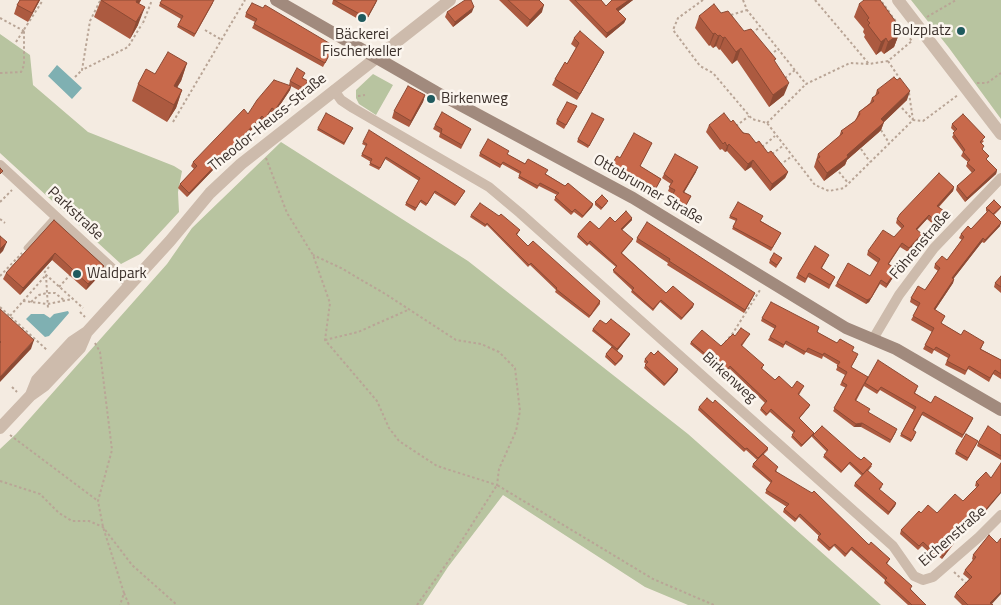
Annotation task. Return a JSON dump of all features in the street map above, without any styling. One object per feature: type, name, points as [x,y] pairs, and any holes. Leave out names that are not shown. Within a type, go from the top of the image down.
[{"type":"main road","name":"Ottobrunner Straße","points":[[276,0],[377,58],[633,198],[765,281],[846,328],[896,348],[1001,410]]},
{"type":"street","name":"Theodor-Heuss-Straße","points":[[4,431],[31,395],[41,376],[72,342],[87,333],[210,193],[261,146],[450,0]]},
{"type":"street","points":[[898,0],[914,26],[1001,134]]},
{"type":"street","name":"Birkenweg","points":[[334,90],[341,100],[353,108],[489,187],[893,546],[914,576],[923,580]]},
{"type":"street","name":"Parkstraße","points":[[0,165],[130,285]]},
{"type":"street","name":"Föhrenstraße","points":[[873,339],[899,295],[934,248],[1001,178]]},
{"type":"street","name":"Eichenstraße","points":[[923,580],[933,577],[1001,515]]},
{"type":"lane","points":[[24,250],[55,216]]},
{"type":"path","points":[[16,42],[43,0]]},
{"type":"path","points":[[82,70],[90,21],[101,0],[106,3]]},
{"type":"path","points":[[75,77],[82,70],[128,47],[142,24],[152,0]]},
{"type":"path","points":[[172,122],[245,0]]},
{"type":"path","points":[[703,0],[678,18],[673,30],[700,66],[713,73],[750,116],[767,124],[815,185],[829,191],[844,188],[913,120],[912,96],[907,89]]},
{"type":"path","points":[[743,0],[748,10],[806,84]]},
{"type":"path","points":[[815,0],[869,64]]},
{"type":"path","points":[[894,28],[899,25],[914,26],[956,0]]},
{"type":"path","points":[[877,6],[883,1],[912,41]]},
{"type":"path","points":[[726,18],[748,10]]},
{"type":"path","points":[[891,23],[892,15]]},
{"type":"path","points":[[0,18],[24,31]]},
{"type":"path","points":[[137,21],[142,24]]},
{"type":"path","points":[[745,39],[760,26]]},
{"type":"path","points":[[767,124],[806,84],[850,63],[869,64],[888,61],[912,41],[914,26]]},
{"type":"path","points":[[205,30],[222,40]]},
{"type":"path","points":[[0,72],[21,72],[24,65],[24,31]]},
{"type":"path","points":[[769,55],[778,49]]},
{"type":"path","points":[[888,61],[902,82]]},
{"type":"path","points":[[780,82],[794,70]]},
{"type":"path","points":[[902,108],[913,120],[923,121],[963,86],[987,83],[1001,73]]},
{"type":"path","points":[[358,96],[365,95]]},
{"type":"path","points":[[176,104],[181,108]]},
{"type":"path","points":[[732,129],[750,116]]},
{"type":"path","points":[[881,130],[889,143]]},
{"type":"path","points":[[758,150],[776,135]]},
{"type":"path","points":[[766,158],[784,145]]},
{"type":"path","points":[[261,146],[286,213],[313,255],[330,303],[324,340]]},
{"type":"path","points":[[861,149],[870,162]]},
{"type":"path","points":[[779,166],[792,156]]},
{"type":"path","points":[[839,172],[848,183]]},
{"type":"path","points":[[0,202],[18,182]]},
{"type":"path","points":[[0,219],[5,223]]},
{"type":"path","points":[[0,276],[24,250]]},
{"type":"path","points":[[313,255],[342,268],[456,340],[481,344],[499,352],[515,368],[520,411],[516,430],[499,469],[497,485],[452,556],[416,605]]},
{"type":"path","points":[[48,309],[46,275],[44,273],[49,267]]},
{"type":"path","points":[[46,275],[82,308]]},
{"type":"path","points":[[10,316],[46,275]]},
{"type":"path","points":[[59,287],[70,276]]},
{"type":"path","points":[[721,346],[732,334],[765,281]]},
{"type":"path","points":[[30,303],[34,298],[47,292],[56,293],[65,301]]},
{"type":"path","points":[[23,301],[48,304],[72,299]]},
{"type":"path","points":[[0,307],[47,350]]},
{"type":"path","points":[[324,340],[358,332],[408,310]]},
{"type":"path","points":[[87,333],[100,352],[110,421],[112,450],[98,501],[103,527],[129,605]]},
{"type":"path","points":[[324,340],[378,400],[389,428],[399,441],[414,449],[437,466],[497,485],[653,579],[714,605]]},
{"type":"path","points":[[4,431],[98,501]]},
{"type":"path","points":[[0,481],[40,494],[59,513],[72,520],[89,520],[103,527],[132,565],[177,605]]},
{"type":"path","points":[[947,565],[968,585]]},
{"type":"path","points":[[120,605],[124,593]]},
{"type":"green space","points":[[911,0],[1001,0],[1001,119],[949,48]]},
{"type":"green space","points":[[0,34],[30,55],[33,85],[88,132],[174,166],[182,171],[178,192],[179,212],[140,254],[121,264],[0,153]]},
{"type":"green space","points":[[373,74],[393,85],[376,115],[359,104],[356,98],[356,90]]},
{"type":"green space","points":[[281,142],[468,261],[688,434],[881,605],[688,605],[645,587],[503,495],[448,567],[423,605],[0,605],[0,449],[16,434],[167,264],[192,228]]},
{"type":"water","points":[[57,65],[82,88],[72,99],[48,76]]},
{"type":"water","points":[[68,311],[69,313],[49,336],[45,337],[26,319],[31,314],[44,314],[50,318],[54,314]]},
{"type":"building","points":[[20,0],[39,0],[32,13],[17,5]]},
{"type":"building","points":[[101,0],[137,0],[136,2],[145,7],[136,22]]},
{"type":"building","points":[[162,0],[214,0],[195,34],[178,25],[183,16],[160,3]]},
{"type":"building","points":[[334,0],[377,0],[367,18]]},
{"type":"building","points":[[465,0],[471,0],[474,7],[455,22],[447,12]]},
{"type":"building","points":[[508,0],[539,0],[544,5],[530,20]]},
{"type":"building","points":[[575,0],[601,0],[606,6],[612,0],[629,0],[616,9],[626,19],[607,33]]},
{"type":"building","points":[[864,0],[880,0],[898,25],[895,27],[899,34],[888,42],[886,38],[881,42],[868,25],[870,23],[867,20],[869,18],[859,4]]},
{"type":"building","points":[[252,3],[263,8],[265,5],[334,46],[325,63],[254,24],[257,19],[246,13]]},
{"type":"building","points":[[714,4],[721,13],[728,11],[744,31],[751,29],[776,59],[774,60],[789,83],[773,95],[741,48],[736,52],[725,37],[713,34],[699,16]]},
{"type":"building","points":[[580,31],[604,52],[580,94],[555,79],[565,62],[567,64],[579,43],[574,38]]},
{"type":"building","points":[[168,52],[187,63],[174,86],[182,90],[174,105],[138,84],[146,69],[155,74]]},
{"type":"building","points":[[297,68],[305,73],[302,78],[308,81],[303,88],[290,81]]},
{"type":"building","points":[[894,77],[897,80],[900,78],[910,91],[881,119],[884,122],[881,125],[847,155],[848,157],[827,173],[817,159],[820,157],[818,154],[843,133],[841,131],[855,121],[860,114],[859,112],[874,101],[872,98],[879,93],[877,90]]},
{"type":"building","points":[[274,80],[291,86],[275,110],[272,108],[265,119],[262,116],[189,193],[180,184],[197,166],[193,162],[244,109],[248,114]]},
{"type":"building","points":[[408,86],[425,95],[411,121],[394,111]]},
{"type":"building","points":[[567,102],[577,106],[566,125],[557,120]]},
{"type":"building","points":[[442,112],[471,129],[462,145],[441,133],[442,129],[435,125]]},
{"type":"building","points":[[326,113],[353,128],[344,143],[318,128]]},
{"type":"building","points":[[592,113],[604,119],[589,146],[578,139]]},
{"type":"building","points":[[724,113],[731,122],[733,120],[743,133],[749,134],[756,143],[759,141],[768,153],[771,151],[788,172],[772,184],[753,160],[748,164],[729,144],[727,146],[725,142],[723,144],[709,125]]},
{"type":"building","points":[[963,114],[985,137],[980,142],[984,146],[982,149],[989,156],[986,159],[997,170],[967,198],[957,186],[975,170],[967,163],[970,160],[963,152],[965,150],[953,133],[957,129],[952,124]]},
{"type":"building","points":[[369,130],[465,191],[456,204],[435,191],[427,204],[421,200],[416,208],[406,203],[420,178],[386,157],[380,168],[370,163],[372,159],[362,154],[367,144],[363,142]]},
{"type":"building","points":[[634,133],[652,143],[640,166],[661,179],[656,188],[612,164],[617,156],[620,158]]},
{"type":"building","points":[[488,139],[509,151],[507,154],[525,164],[528,159],[548,170],[545,174],[565,186],[568,183],[593,204],[583,216],[575,209],[572,212],[555,197],[559,193],[540,183],[538,186],[519,176],[521,172],[503,162],[501,165],[480,153]]},
{"type":"building","points":[[675,154],[698,167],[683,192],[691,196],[685,207],[671,198],[675,190],[669,187],[673,181],[664,174]]},
{"type":"building","points":[[939,173],[954,187],[937,206],[944,211],[935,221],[929,215],[916,229],[922,234],[909,248],[902,243],[888,264],[897,269],[887,284],[881,280],[871,298],[867,300],[837,283],[848,263],[870,276],[880,259],[868,251],[883,230],[894,237],[904,226],[897,219],[900,214]]},
{"type":"building","points":[[602,195],[608,201],[602,208],[595,202]]},
{"type":"building","points":[[994,200],[1001,207],[993,214],[986,208]]},
{"type":"building","points":[[738,202],[763,216],[760,221],[781,233],[772,248],[733,227],[737,219],[730,216]]},
{"type":"building","points":[[480,203],[499,216],[501,214],[520,230],[516,234],[528,246],[533,241],[600,301],[590,316],[556,289],[531,263],[529,265],[487,223],[486,225],[471,215]]},
{"type":"building","points":[[989,210],[1001,223],[985,240],[983,238],[952,278],[954,279],[934,309],[945,316],[941,323],[961,335],[964,330],[984,342],[980,349],[1001,360],[1001,374],[995,370],[990,378],[969,366],[966,371],[947,361],[950,355],[936,347],[934,350],[925,345],[934,328],[913,316],[920,303],[911,298],[918,286],[925,290],[940,268],[935,264],[942,256],[947,260],[964,237],[961,234],[968,226],[971,229]]},
{"type":"building","points":[[626,211],[632,218],[621,229],[633,239],[621,253],[666,293],[673,286],[694,304],[682,318],[661,300],[653,309],[632,290],[634,288],[613,270],[617,266],[590,241],[588,244],[578,234],[590,221],[599,229],[610,217],[615,222]]},
{"type":"building","points":[[54,220],[104,266],[88,284],[55,253],[23,288],[6,273]]},
{"type":"building","points":[[647,222],[755,293],[745,310],[637,238]]},
{"type":"building","points":[[0,236],[7,242],[0,249]]},
{"type":"building","points":[[815,246],[829,255],[821,268],[835,277],[830,285],[809,273],[806,279],[798,274]]},
{"type":"building","points":[[774,253],[782,258],[777,265],[770,260]]},
{"type":"building","points":[[1001,276],[1001,287],[995,283]]},
{"type":"building","points":[[771,302],[819,327],[817,332],[837,343],[840,339],[854,347],[852,351],[858,354],[851,367],[868,377],[855,400],[870,409],[868,412],[897,429],[891,440],[862,423],[856,424],[834,408],[847,385],[842,382],[847,372],[837,366],[840,362],[824,353],[823,355],[808,348],[806,352],[786,341],[784,345],[770,337],[776,326],[762,318]]},
{"type":"building","points":[[0,309],[34,340],[0,377],[1,342]]},
{"type":"building","points":[[611,319],[630,334],[617,349],[593,329],[600,320],[606,324]]},
{"type":"building","points":[[741,328],[750,334],[741,345],[764,365],[761,368],[775,380],[779,376],[792,388],[797,381],[804,386],[798,394],[810,405],[799,418],[814,433],[802,445],[792,435],[795,431],[771,409],[767,414],[761,408],[767,401],[730,366],[726,371],[691,342],[702,330],[721,346],[733,334],[735,336]]},
{"type":"building","points":[[612,347],[623,356],[616,364],[606,354]]},
{"type":"building","points":[[658,351],[678,369],[665,384],[645,365],[648,362],[645,359],[651,352],[654,355]]},
{"type":"building","points":[[878,360],[918,386],[914,393],[931,403],[935,396],[973,418],[963,435],[923,412],[913,430],[916,432],[912,440],[901,434],[916,407],[881,387],[878,391],[865,383]]},
{"type":"building","points":[[707,398],[713,403],[715,400],[768,448],[758,458],[747,448],[745,449],[699,407]]},
{"type":"building","points":[[822,426],[857,457],[861,460],[864,457],[872,464],[863,474],[850,462],[842,471],[824,455],[828,450],[813,435]]},
{"type":"building","points":[[988,426],[1001,435],[1001,456],[978,443]]},
{"type":"building","points":[[966,434],[978,441],[968,458],[956,451]]},
{"type":"building","points":[[763,454],[778,467],[775,471],[812,493],[814,491],[869,545],[871,542],[890,559],[886,563],[912,586],[910,589],[926,605],[912,605],[885,580],[887,578],[852,547],[846,554],[835,544],[830,548],[818,537],[821,534],[800,514],[796,519],[784,509],[789,504],[766,490],[772,481],[753,464]]},
{"type":"building","points":[[1001,463],[1001,492],[982,514],[963,531],[943,556],[939,552],[937,555],[923,542],[919,546],[901,530],[919,511],[921,513],[928,505],[937,513],[955,494],[963,501],[979,485],[976,482],[986,472],[991,478]]},
{"type":"building","points":[[867,470],[883,484],[879,489],[896,503],[889,512],[855,483]]},
{"type":"building","points":[[989,535],[997,543],[1001,538],[1001,592],[990,603],[993,605],[968,605],[956,593],[972,577],[965,570],[976,557],[973,555]]},
{"type":"place","name":"Bäckerei Fischerkeller","points":[[362,18]]},
{"type":"place","name":"Bolzplatz","points":[[961,31]]},
{"type":"place","name":"Birkenweg","points":[[431,99]]},
{"type":"place","name":"Waldpark","points":[[77,274]]}]
